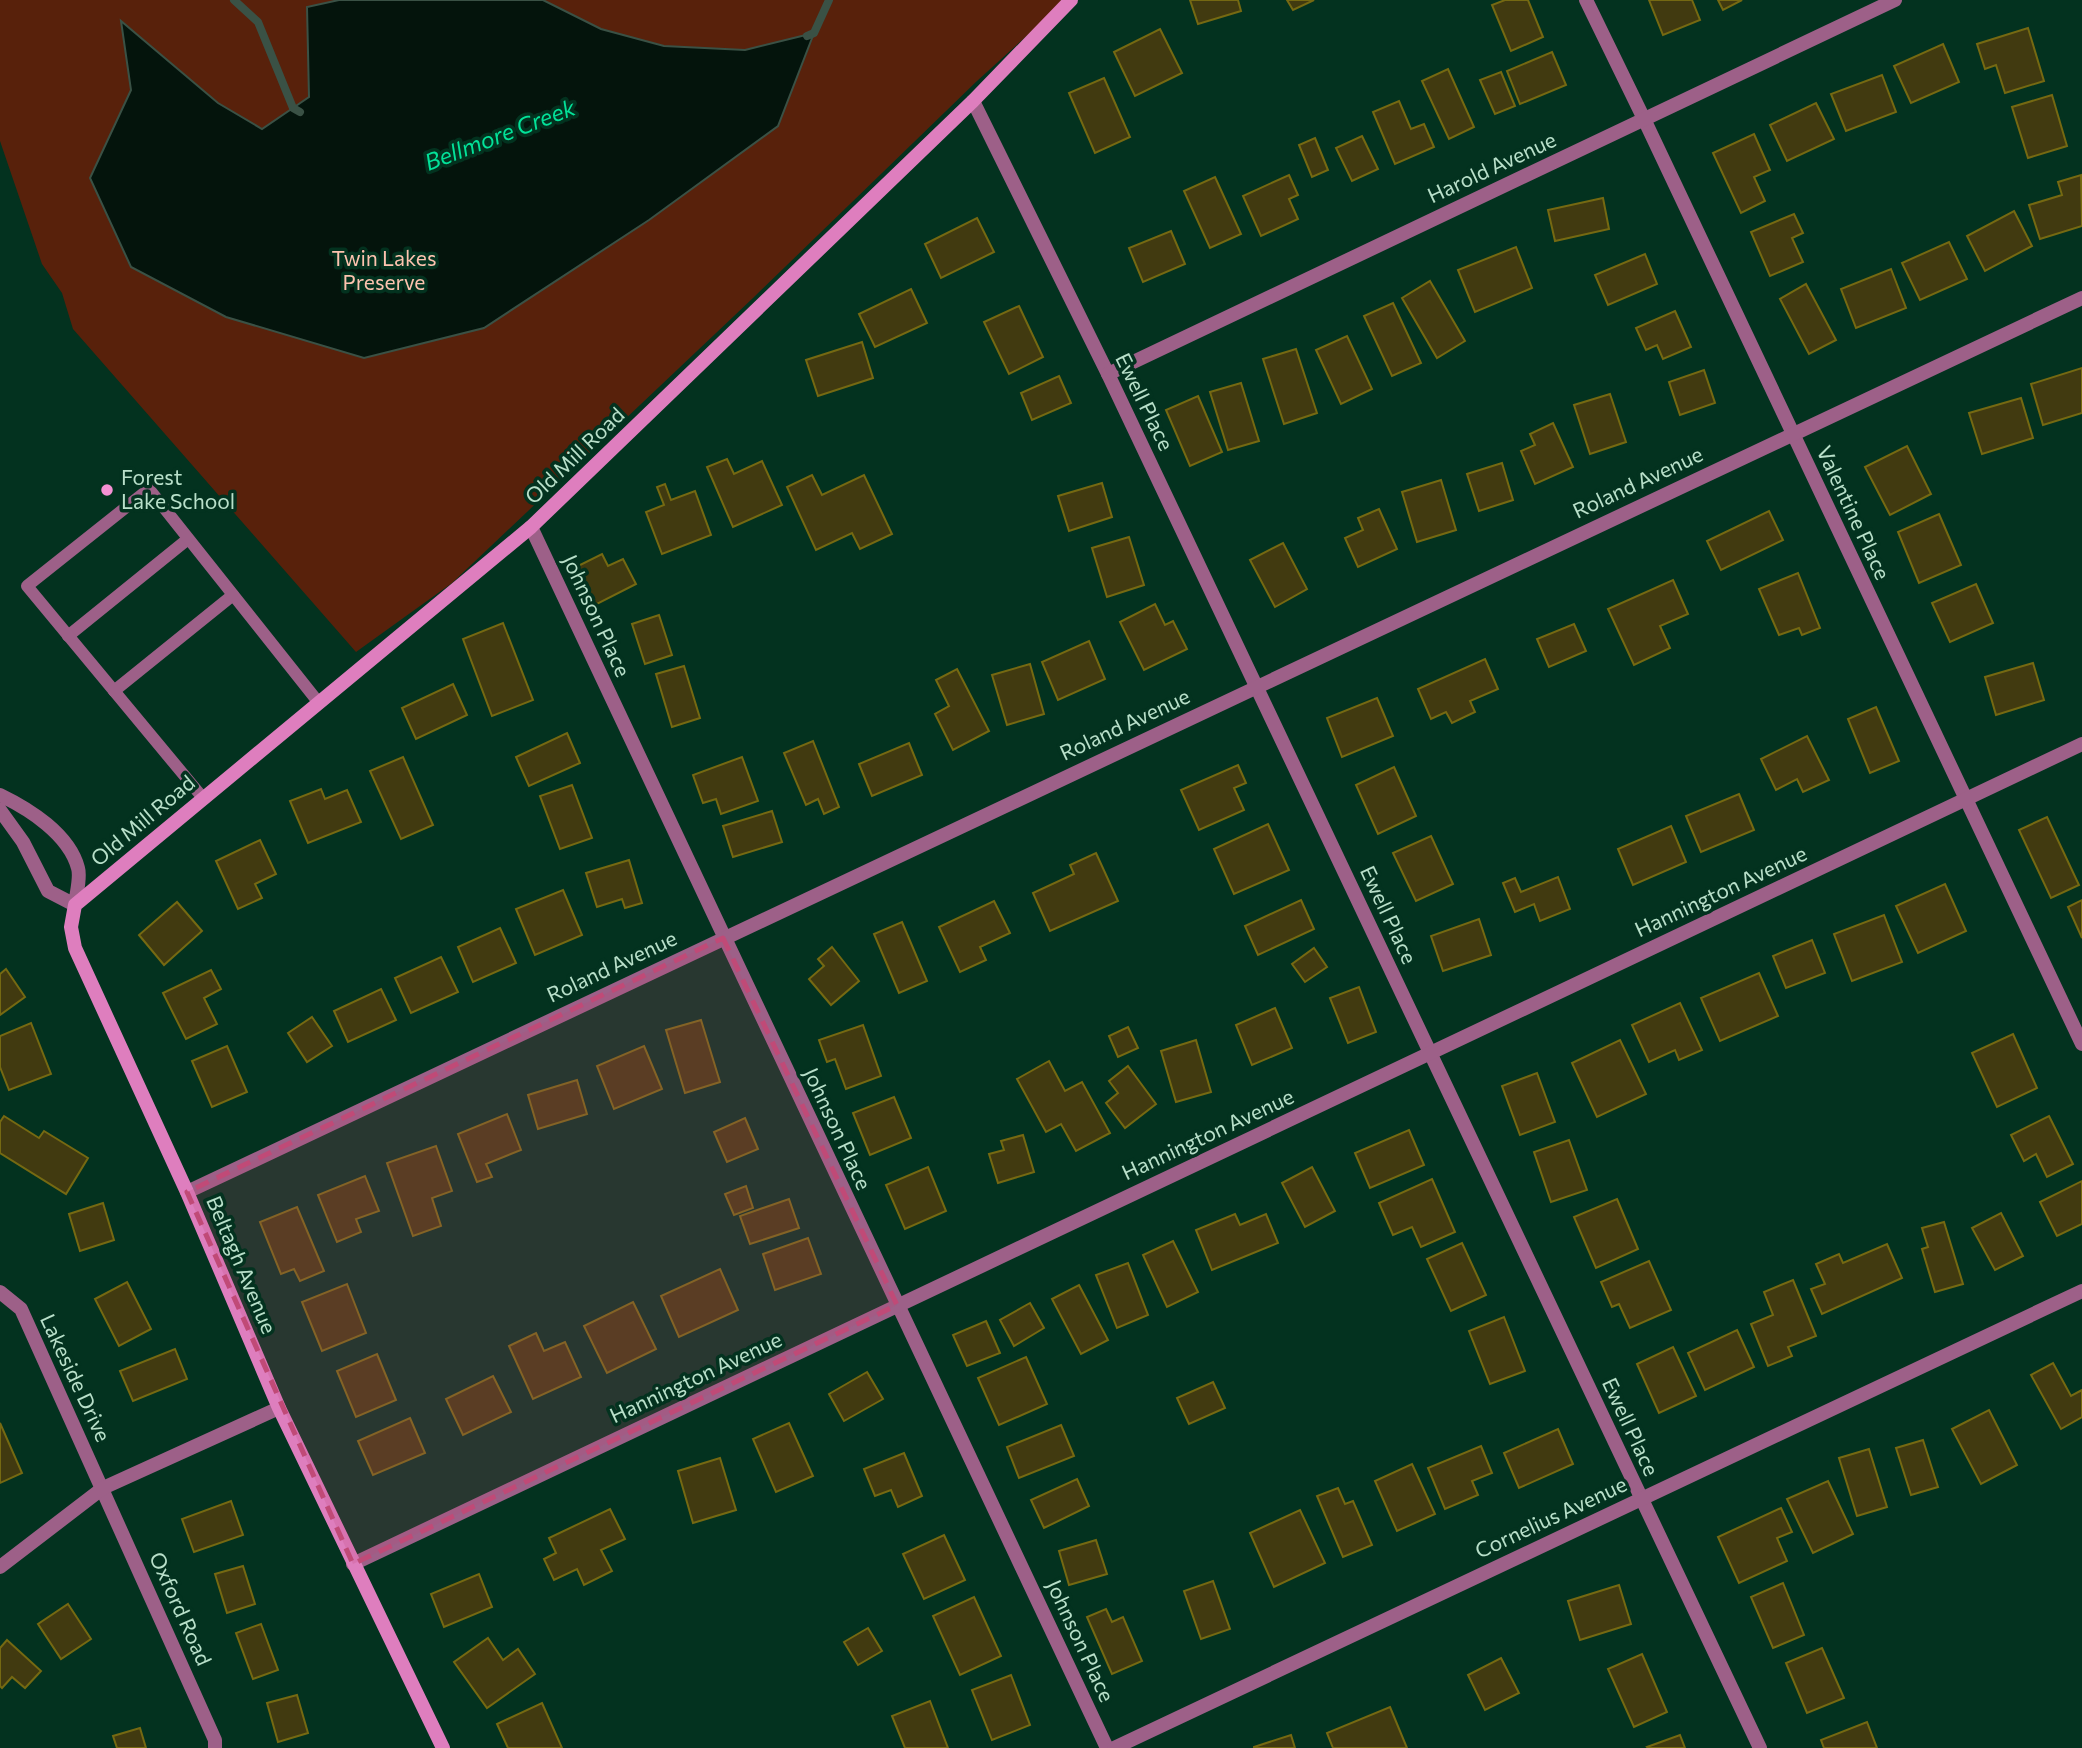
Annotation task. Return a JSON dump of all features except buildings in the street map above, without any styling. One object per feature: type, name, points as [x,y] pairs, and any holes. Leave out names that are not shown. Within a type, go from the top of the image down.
[{"type":"street","name":"Old Mill Road","points":[[75,905],[531,527],[973,102],[1071,0]]},
{"type":"street","name":"Valentine Place","points":[[1586,0],[2082,1044]]},
{"type":"street","name":"Harold Avenue","points":[[1108,373],[1895,0]]},
{"type":"street","name":"Ewell Place","points":[[973,102],[1108,373],[1760,1748]]},
{"type":"street","name":"Roland Avenue","points":[[187,1192],[2082,298]]},
{"type":"street","name":"Johnson Place","points":[[531,527],[1107,1748]]},
{"type":"street","name":"Hannington Avenue","points":[[353,1564],[2082,744]]},
{"type":"street","points":[[0,795],[27,808],[50,827],[69,850],[79,869],[75,905],[48,891],[23,842],[0,810]]},
{"type":"street","name":"Beltagh Avenue","points":[[75,905],[71,927],[75,948],[187,1192],[279,1408],[443,1748]]},
{"type":"street","name":"Cornelius Avenue","points":[[1114,1748],[2082,1291]]},
{"type":"street","name":"Lakeside Drive","points":[[0,1292],[20,1309],[103,1488]]},
{"type":"street","points":[[0,1567],[103,1488],[279,1408]]},
{"type":"street","name":"Oxford Road","points":[[103,1488],[215,1740],[215,1748]]},
{"type":"lane","points":[[203,798],[26,586],[149,489],[320,703]]},
{"type":"lane","points":[[68,636],[188,539]]},
{"type":"lane","points":[[114,691],[233,595]]},
{"type":"highlighted area","points":[[723,938],[897,1305],[353,1564],[187,1192]]},
{"type":"green space","name":"Twin Lakes Preserve","points":[[0,0],[1066,0],[977,81],[452,583],[356,652],[73,329],[62,293],[42,264],[0,141]]},
{"type":"water","points":[[339,0],[543,0],[601,29],[664,46],[745,50],[814,33],[778,126],[649,220],[484,328],[364,358],[226,317],[131,267],[90,178],[131,90],[121,21],[218,103],[262,129],[309,97],[307,7]]},
{"type":"waterway","name":"Bellmore Creek","points":[[234,0],[258,22],[293,108],[300,112]]},
{"type":"waterway","name":"Bellmore Creek","points":[[807,36],[814,33],[829,0]]},
{"type":"place","name":"Forest Lake School","points":[[107,490]]}]
